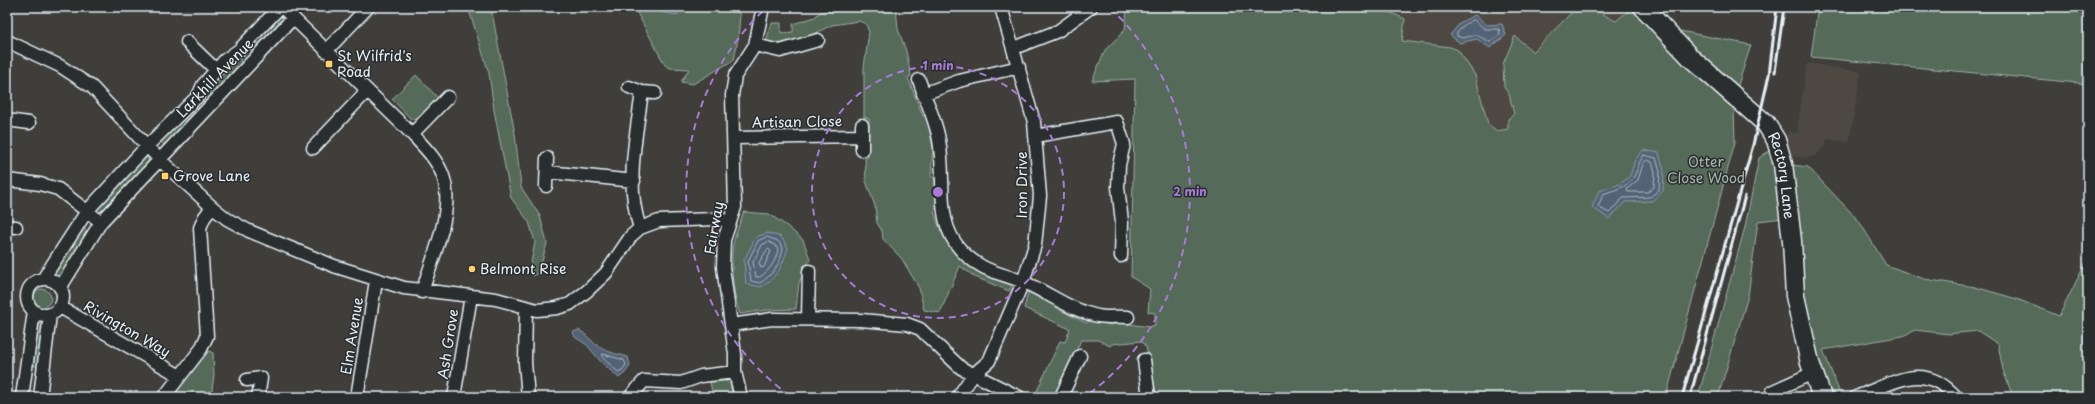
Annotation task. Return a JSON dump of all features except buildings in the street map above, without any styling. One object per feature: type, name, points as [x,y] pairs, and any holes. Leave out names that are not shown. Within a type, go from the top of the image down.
[{"type":"main road","name":"Rectory Lane","points":[[1642,7],[1691,58],[1766,124],[1776,140],[1783,164],[1792,241],[1795,296],[1813,374],[1822,397]]},
{"type":"street","points":[[281,7],[412,134],[438,164],[446,188],[447,204],[444,221],[422,292]]},
{"type":"street","name":"Larkhill Avenue","points":[[43,279],[87,211],[147,146],[198,96],[203,85],[227,58],[239,50],[281,7]]},
{"type":"street","points":[[326,51],[368,7]]},
{"type":"street","name":"Fairway","points":[[741,397],[735,372],[731,325],[723,267],[723,252],[730,221],[735,207],[732,88],[735,76],[755,46],[763,7]]},
{"type":"street","name":"Iron Drive","points":[[958,397],[973,375],[989,361],[1023,282],[1035,246],[1040,196],[1034,122],[1001,7]]},
{"type":"street","points":[[1014,48],[1058,31],[1091,7]]},
{"type":"street","name":"Larkhill Avenue","points":[[60,288],[101,222],[293,18]]},
{"type":"street","points":[[755,46],[780,51],[818,40]]},
{"type":"street","points":[[7,41],[46,58],[75,75],[92,88],[160,160],[212,208],[249,230],[334,266],[376,281],[422,292],[496,299],[526,308],[550,309],[563,307],[576,300],[606,273],[631,236],[640,228],[659,221],[715,219],[730,221]]},
{"type":"street","points":[[187,42],[216,70]]},
{"type":"street","points":[[239,50],[251,63]]},
{"type":"street","points":[[923,94],[959,81],[1019,67]]},
{"type":"street","points":[[919,80],[939,139],[942,206],[948,230],[963,251],[983,267],[1023,282],[1075,308],[1098,316],[1128,317]]},
{"type":"street","points":[[629,87],[642,92],[655,94]]},
{"type":"street","points":[[313,148],[367,92]]},
{"type":"street","points":[[640,228],[632,198],[634,181],[633,152],[642,92]]},
{"type":"street","points":[[198,96],[209,106]]},
{"type":"street","points":[[412,134],[448,98]]},
{"type":"street","points":[[7,120],[29,123]]},
{"type":"street","points":[[1035,136],[1117,122],[1124,144],[1119,165],[1118,187],[1122,222],[1121,256]]},
{"type":"street","name":"Artisan Close","points":[[734,138],[862,130],[862,150]]},
{"type":"street","points":[[546,186],[548,172],[547,158]]},
{"type":"street","points":[[548,172],[634,181]]},
{"type":"street","points":[[7,180],[53,187],[67,195],[101,222]]},
{"type":"street","points":[[164,397],[200,349],[207,336],[200,228],[204,218],[212,208]]},
{"type":"street","points":[[808,319],[809,271]]},
{"type":"street","points":[[40,397],[55,310],[63,298],[60,288],[53,281],[43,279],[33,283],[27,293],[28,303],[34,311],[44,315],[55,310]]},
{"type":"street","name":"Elm Avenue","points":[[357,397],[376,281]]},
{"type":"street","name":"Ash Grove","points":[[454,397],[471,296]]},
{"type":"street","points":[[526,308],[525,363],[528,397]]},
{"type":"street","name":"Rivington Way","points":[[55,310],[180,376]]},
{"type":"street","points":[[22,397],[34,311]]},
{"type":"street","points":[[731,325],[772,318],[861,320],[907,324],[920,329],[961,368],[1019,397]]},
{"type":"street","points":[[1061,397],[1080,356]]},
{"type":"street","points":[[1144,360],[1149,397]]},
{"type":"street","points":[[630,397],[644,381],[681,383],[701,376],[735,372]]},
{"type":"street","points":[[1770,390],[1813,374]]},
{"type":"street","points":[[1856,397],[1909,377],[1924,376],[1939,381],[1956,397]]},
{"type":"street","points":[[24,378],[42,381]]},
{"type":"street","points":[[247,380],[261,378],[258,397]]},
{"type":"shaded area","points":[[1378,7],[1580,7],[1574,10],[1533,52],[1515,36],[1503,64],[1504,87],[1509,94],[1514,114],[1508,129],[1497,131],[1488,124],[1483,107],[1458,50],[1450,47],[1401,41],[1405,19]]},
{"type":"shaded area","points":[[1592,7],[1632,7],[1616,21]]},
{"type":"shaded area","points":[[1807,63],[1861,72],[1849,142],[1827,139],[1824,147],[1815,156],[1806,158],[1793,156],[1786,141],[1788,132],[1797,133]]},
{"type":"green space","points":[[468,7],[491,7],[515,134],[521,187],[540,216],[547,243],[539,272],[534,276],[530,268],[535,242],[529,222],[511,198],[494,110],[489,73]]},
{"type":"green space","points":[[634,7],[734,7],[740,15],[734,60],[693,84],[681,82],[689,69],[670,68],[665,65]]},
{"type":"green space","points":[[837,7],[896,7],[898,29],[906,51],[911,76],[908,78],[923,116],[927,115],[933,148],[931,176],[935,179],[937,207],[934,211],[939,227],[946,240],[963,258],[1013,283],[1009,291],[975,277],[960,266],[940,313],[924,310],[919,288],[902,259],[883,239],[882,231],[877,223],[875,206],[866,181],[865,157],[868,157],[869,119],[864,117],[864,67],[869,32],[866,24],[859,21],[832,25],[804,39],[778,48],[765,44],[772,23],[781,23],[781,33],[793,32],[793,24],[815,17],[820,12],[834,11]]},
{"type":"green space","name":"Otter Close Wood","points":[[1127,7],[1378,7],[1405,19],[1402,41],[1450,47],[1458,50],[1475,75],[1488,124],[1497,131],[1508,129],[1508,119],[1514,114],[1509,94],[1504,87],[1503,64],[1515,36],[1533,52],[1574,10],[1586,7],[1591,8],[1616,21],[1633,7],[1734,110],[1735,142],[1666,397],[1157,397],[1146,347],[1141,341],[1112,344],[1110,346],[1098,340],[1081,340],[1055,397],[1035,395],[1060,341],[1065,342],[1070,329],[1024,308],[1029,290],[1060,305],[1060,310],[1086,323],[1090,320],[1111,325],[1123,323],[1149,327],[1155,325],[1155,313],[1148,312],[1150,289],[1131,277],[1135,79],[1092,81],[1105,50],[1125,30]]},
{"type":"green space","points":[[1818,7],[2088,7],[2088,84],[1811,57]]},
{"type":"green space","points":[[280,15],[283,21],[256,51],[251,51],[248,44]]},
{"type":"green space","points":[[1675,30],[1751,45],[1737,88]]},
{"type":"green space","points":[[240,58],[242,65],[216,94],[211,95],[208,88],[235,59]]},
{"type":"green space","points":[[416,75],[439,99],[417,120],[411,119],[392,99]]},
{"type":"green space","points":[[197,105],[199,111],[168,143],[164,145],[161,142],[161,138]]},
{"type":"green space","points":[[1773,148],[1783,218],[1758,221],[1748,296],[1718,397],[1698,397],[1745,227],[1759,158]]},
{"type":"green space","points":[[142,157],[147,157],[150,163],[101,213],[98,215],[94,212]]},
{"type":"green space","points":[[1783,164],[1808,167],[1859,221],[1886,265],[1924,279],[1975,287],[2017,299],[2059,316],[2088,258],[2088,397],[2013,397],[2003,370],[1998,344],[1978,331],[1949,334],[1915,330],[1903,336],[1823,350],[1841,396],[1827,390],[1808,352]]},
{"type":"green space","points":[[744,212],[769,214],[787,226],[803,240],[810,259],[799,283],[796,309],[767,310],[740,314],[734,290],[732,252],[735,237]]},
{"type":"green space","points":[[85,229],[89,234],[58,281],[54,279],[53,275],[80,230]]},
{"type":"green space","points":[[42,289],[48,292],[51,298],[48,304],[42,307],[36,304],[33,298],[36,292]]},
{"type":"green space","points":[[40,318],[44,319],[39,366],[34,366],[32,364],[36,321]]},
{"type":"green space","points":[[205,349],[213,353],[214,375],[211,397],[169,397]]},
{"type":"green space","points":[[726,381],[730,384],[733,397],[713,397],[710,382]]},
{"type":"water","points":[[656,7],[678,7],[678,15],[659,12]]},
{"type":"water","points":[[1475,15],[1487,25],[1502,24],[1506,35],[1490,48],[1477,39],[1460,43],[1450,35],[1461,22]]},
{"type":"water","points":[[1643,150],[1659,153],[1664,171],[1663,191],[1652,201],[1625,202],[1609,219],[1592,207],[1599,191],[1620,184],[1630,176],[1635,160]]},
{"type":"water","points":[[768,233],[781,237],[788,248],[783,261],[776,275],[761,287],[746,284],[744,260],[756,237]]},
{"type":"water","points":[[579,330],[604,350],[628,357],[630,366],[625,373],[619,378],[601,362],[587,345],[575,337],[573,332]]},
{"type":"railway","points":[[1682,397],[1753,145],[1769,75],[1777,7]]},
{"type":"railway","points":[[1775,72],[1784,7]]},
{"type":"railway","points":[[1690,397],[1745,196]]},
{"type":"place","name":"St Wilfrid's Road","points":[[329,64]]},
{"type":"place","name":"Grove Lane","points":[[165,176]]},
{"type":"place","name":"Belmont Rise","points":[[472,269]]}]
